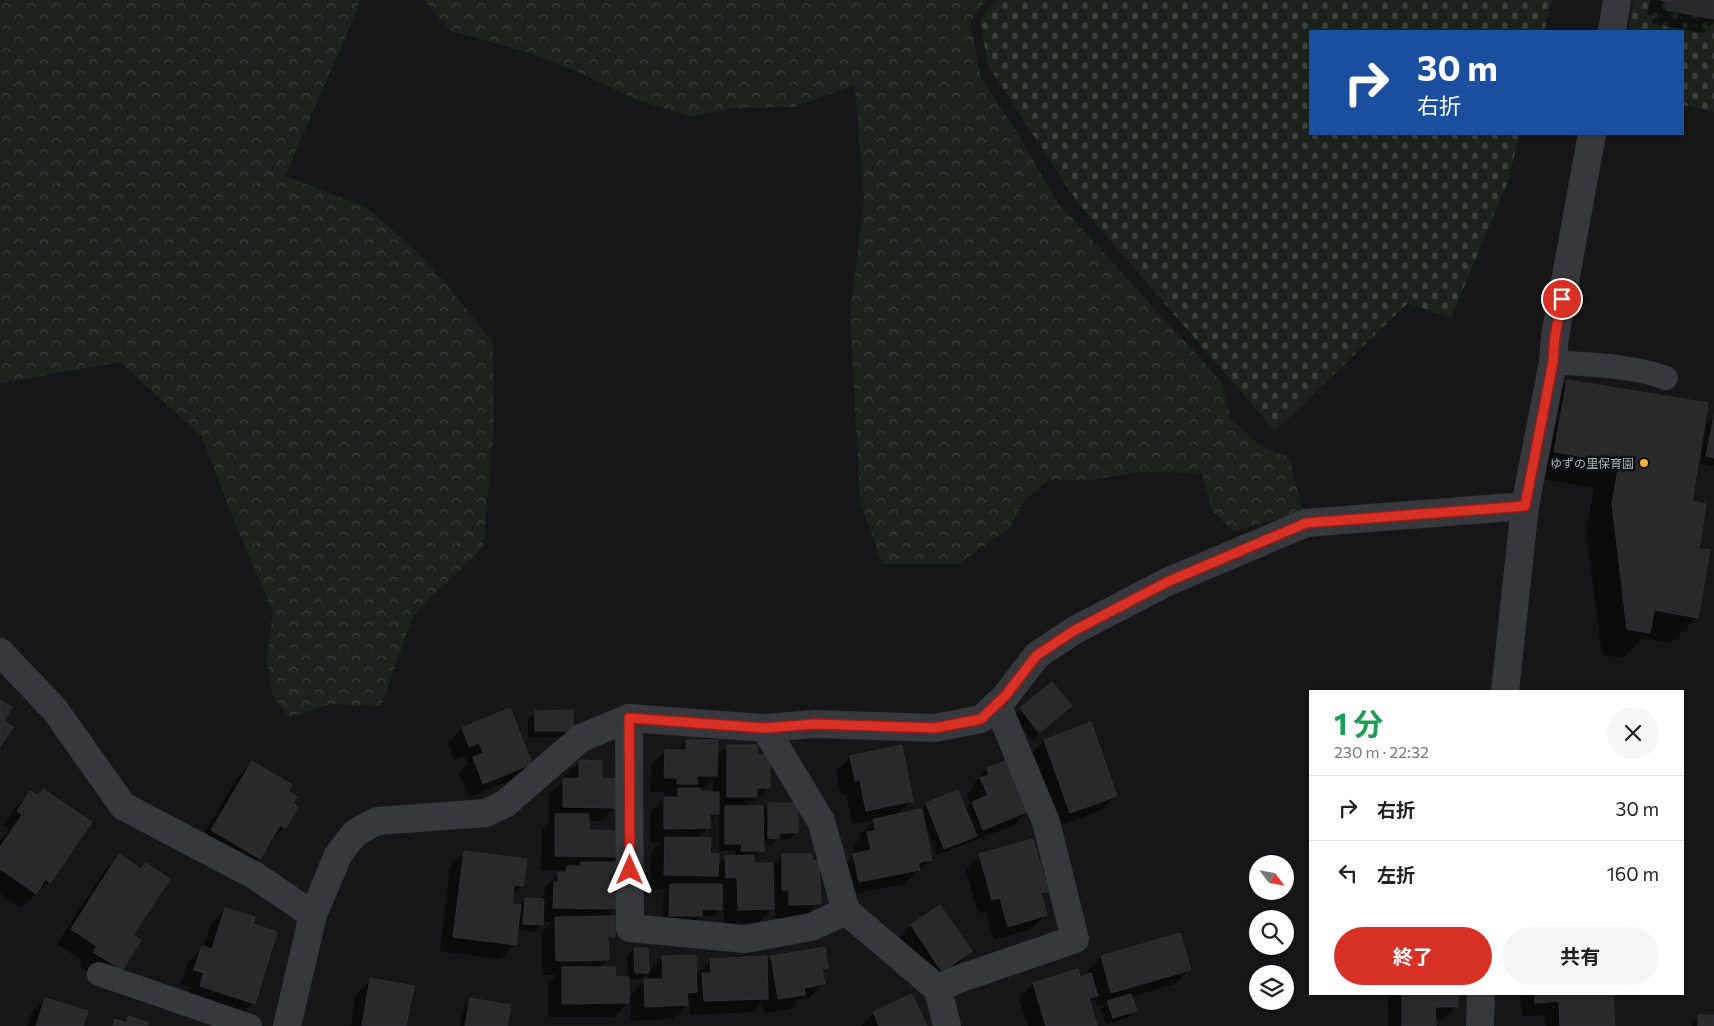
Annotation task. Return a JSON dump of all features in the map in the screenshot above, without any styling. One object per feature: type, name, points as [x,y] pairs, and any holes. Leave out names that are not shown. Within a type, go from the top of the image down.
[{"type":"street","points":[[1612,30],[1617,0]]},
{"type":"street","points":[[1504,690],[1525,506],[1553,362],[1555,336],[1592,135]]},
{"type":"street","points":[[287,1026],[313,915],[338,855],[355,833],[377,821],[486,812],[505,804],[581,738],[629,718],[765,728],[815,724],[935,728],[981,719],[1005,696],[1037,655],[1075,630],[1167,582],[1306,523],[1525,506]]},
{"type":"street","points":[[0,652],[55,710],[122,806],[254,874],[313,915]]},
{"type":"street","points":[[938,989],[956,980],[1075,939],[1046,822],[997,704]]},
{"type":"street","points":[[629,718],[630,928],[745,939],[811,927],[846,911]]},
{"type":"street","points":[[765,728],[821,821],[846,911],[938,989],[946,1026]]},
{"type":"street","points":[[1480,1026],[1481,995]]},
{"type":"lane","points":[[1553,362],[1617,367],[1649,372],[1666,378]]},
{"type":"lane","points":[[99,974],[250,1026]]},
{"type":"green space","points":[[0,0],[360,0],[285,176],[366,207],[415,250],[447,285],[493,343],[494,426],[483,547],[413,616],[381,706],[330,704],[289,717],[273,697],[267,657],[273,612],[237,528],[202,437],[120,362],[0,383]]},
{"type":"green space","points":[[424,0],[986,0],[970,22],[981,78],[1016,131],[1058,203],[1221,381],[1231,420],[1263,448],[1289,457],[1303,513],[1233,531],[1212,511],[1202,473],[1140,472],[1091,480],[1048,480],[1024,501],[1010,528],[958,564],[882,564],[860,500],[850,315],[864,200],[855,85],[794,107],[733,108],[692,117],[637,100],[576,71],[526,52],[451,31]]},
{"type":"green space","points":[[995,0],[1552,0],[1544,30],[1309,30],[1309,135],[1520,135],[1508,181],[1451,318],[1408,303],[1275,431],[1078,203],[988,65],[980,20]]},
{"type":"green space","points":[[1634,0],[1714,0],[1714,112],[1684,105],[1684,30],[1628,30]]},
{"type":"building","points":[[1661,0],[1714,0],[1714,19],[1666,10],[1667,2]]},
{"type":"building","points":[[1567,380],[1708,403],[1692,501],[1706,504],[1699,549],[1710,550],[1698,618],[1654,610],[1650,633],[1627,629],[1612,504],[1619,463],[1554,452]]},
{"type":"building","points":[[1714,415],[1714,458],[1706,456]]},
{"type":"building","points":[[1052,682],[1072,706],[1039,733],[1020,708]]},
{"type":"building","points":[[0,700],[12,707],[4,721],[13,727],[0,747]]},
{"type":"building","points":[[510,708],[532,764],[483,784],[473,757],[483,753],[479,743],[469,747],[462,728]]},
{"type":"building","points":[[573,710],[573,731],[535,731],[535,711]]},
{"type":"building","points":[[1091,722],[1117,796],[1070,813],[1044,740]]},
{"type":"building","points":[[686,740],[718,740],[717,776],[697,776],[697,784],[677,784],[678,778],[664,778],[665,750],[686,750]]},
{"type":"building","points":[[727,745],[757,745],[757,755],[770,755],[770,788],[757,788],[757,797],[727,797]]},
{"type":"building","points":[[902,745],[913,801],[866,811],[860,780],[855,781],[850,756]]},
{"type":"building","points":[[579,760],[602,761],[602,779],[617,779],[617,808],[563,807],[563,779],[579,778]]},
{"type":"building","points":[[1008,760],[1029,811],[983,830],[972,802],[988,795],[980,778],[989,775],[987,768]]},
{"type":"building","points":[[252,761],[292,785],[288,791],[297,797],[293,803],[298,807],[286,828],[280,825],[260,859],[211,830]]},
{"type":"building","points":[[678,788],[700,788],[700,792],[719,792],[719,814],[710,814],[710,828],[664,829],[664,797],[678,797]]},
{"type":"building","points":[[43,789],[92,822],[50,883],[46,879],[36,894],[0,869],[0,847],[22,815],[17,811],[30,791],[38,796]]},
{"type":"building","points":[[958,790],[977,836],[944,849],[926,803]]},
{"type":"building","points":[[768,803],[798,803],[798,833],[780,833],[779,839],[768,838]]},
{"type":"building","points":[[725,806],[763,806],[764,851],[741,851],[742,844],[725,844]]},
{"type":"building","points":[[922,809],[932,860],[918,863],[920,870],[859,882],[853,854],[871,850],[867,832],[875,831],[873,819]]},
{"type":"building","points":[[555,814],[589,814],[589,830],[618,831],[619,857],[555,856]]},
{"type":"building","points":[[665,837],[711,838],[710,854],[719,854],[718,876],[664,875]]},
{"type":"building","points":[[1033,839],[1048,891],[1041,893],[1047,915],[1008,927],[1000,898],[992,900],[979,854]]},
{"type":"building","points":[[464,851],[527,859],[523,886],[514,885],[512,904],[521,905],[516,945],[453,937]]},
{"type":"building","points":[[119,854],[141,869],[146,863],[170,879],[133,935],[141,940],[122,970],[93,952],[97,946],[71,929]]},
{"type":"building","points":[[782,854],[812,854],[812,861],[819,861],[821,904],[789,905],[789,890],[782,890]]},
{"type":"building","points":[[754,855],[754,863],[773,863],[774,909],[738,910],[737,877],[726,878],[725,856]]},
{"type":"building","points":[[581,862],[618,862],[617,909],[553,908],[554,882],[558,882],[558,872],[566,872],[567,866],[580,866]]},
{"type":"building","points":[[670,884],[722,884],[722,910],[702,909],[702,916],[669,916]]},
{"type":"building","points":[[525,898],[544,899],[543,925],[523,924]]},
{"type":"building","points":[[940,905],[972,951],[942,972],[911,925]]},
{"type":"building","points":[[225,908],[255,917],[253,924],[277,932],[255,1004],[200,986],[204,973],[194,970],[202,946],[212,949]]},
{"type":"building","points":[[615,916],[615,937],[608,937],[609,960],[556,961],[555,917]]},
{"type":"building","points":[[1180,933],[1191,970],[1111,993],[1101,956]]},
{"type":"building","points":[[825,947],[828,968],[822,969],[825,984],[804,988],[805,995],[778,999],[771,956]]},
{"type":"building","points":[[634,948],[648,948],[649,973],[635,973]]},
{"type":"building","points":[[696,955],[697,992],[687,993],[688,1005],[645,1007],[644,979],[663,979],[662,956]]},
{"type":"building","points":[[767,956],[768,999],[704,1001],[702,973],[711,973],[710,959]]},
{"type":"building","points":[[562,967],[615,967],[616,977],[629,977],[629,1003],[562,1004]]},
{"type":"building","points":[[1078,969],[1080,977],[1091,973],[1098,996],[1089,998],[1097,1026],[1046,1026],[1033,983]]},
{"type":"building","points":[[370,978],[414,986],[406,1026],[362,1026]]},
{"type":"building","points":[[912,994],[927,1026],[879,1026],[873,1012]]},
{"type":"building","points":[[1131,994],[1137,1011],[1113,1018],[1107,1001]]},
{"type":"building","points":[[1402,995],[1458,995],[1458,1007],[1435,1007],[1436,1026],[1402,1026]]},
{"type":"building","points":[[1535,995],[1613,995],[1615,1026],[1560,1026],[1559,1001],[1535,1003]]},
{"type":"building","points":[[45,998],[88,1011],[83,1026],[36,1026]]},
{"type":"building","points":[[470,998],[511,1005],[507,1026],[465,1026]]},
{"type":"building","points":[[1698,1015],[1714,1015],[1714,1026],[1698,1026]]},
{"type":"building","points":[[128,1016],[149,1023],[147,1026],[113,1026],[115,1019],[126,1023]]},
{"type":"place","name":"ゆずの里保育園","points":[[1644,463]]},
{"type":"route","points":[[630,870],[629,718],[765,728],[815,724],[935,728],[981,719],[1005,696],[1037,655],[1075,630],[1167,582],[1306,523],[1525,506],[1553,362],[1555,336],[1562,299]]}]
